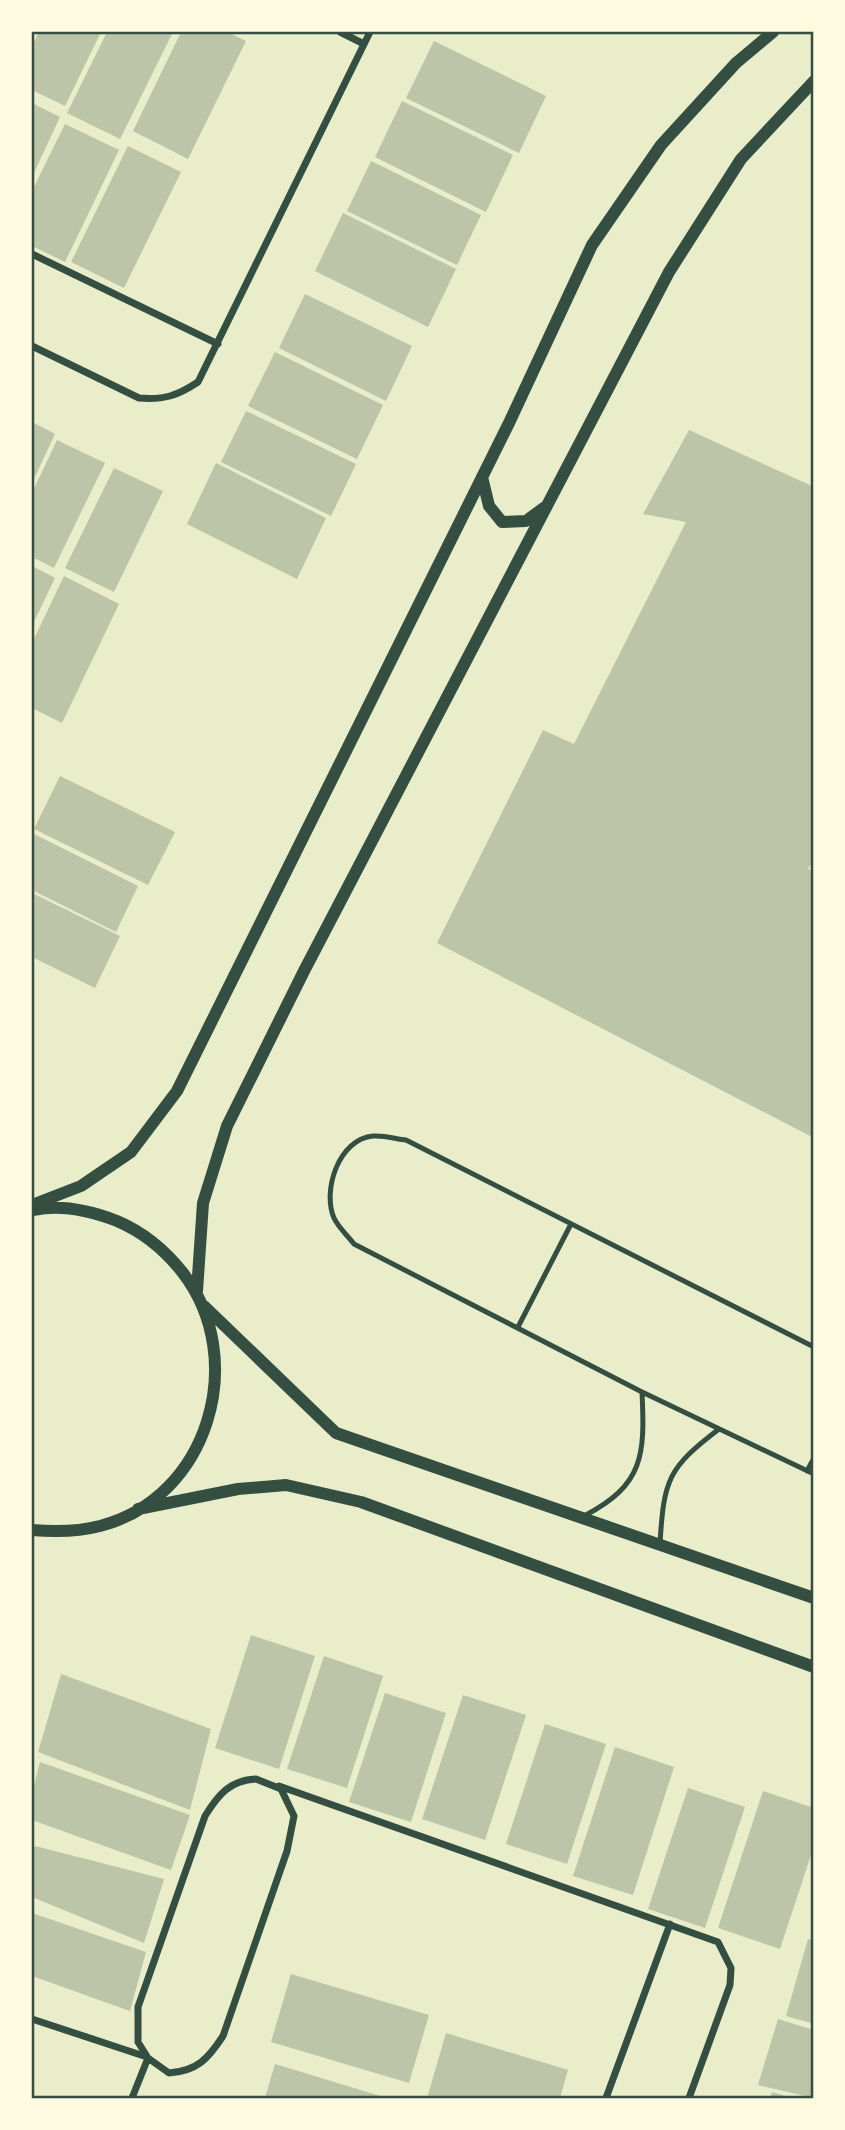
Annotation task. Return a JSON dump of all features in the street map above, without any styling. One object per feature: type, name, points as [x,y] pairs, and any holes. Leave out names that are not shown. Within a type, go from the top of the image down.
[{"type":"street","points":[[340,32],[364,44]]},
{"type":"street","points":[[32,346],[123,391],[158,400],[177,396],[198,382],[370,32]]},
{"type":"street","points":[[32,1205],[81,1186],[131,1152],[177,1091],[482,477],[592,245],[661,145],[736,63],[773,32]]},
{"type":"street","points":[[197,1291],[203,1203],[227,1126],[304,971],[684,250],[741,159],[814,82]]},
{"type":"street","points":[[32,254],[218,344]]},
{"type":"street","points":[[482,477],[489,506],[502,522],[526,521],[548,505]]},
{"type":"street","points":[[32,1210],[46,1208],[91,1211],[133,1228],[169,1255],[197,1291],[204,1306],[216,1351],[215,1397],[208,1419],[200,1441],[174,1480],[138,1509]]},
{"type":"street","points":[[204,1306],[336,1433],[814,1598]]},
{"type":"street","points":[[32,1530],[63,1532],[102,1525],[138,1509],[238,1489],[286,1485],[348,1499],[814,1667]]},
{"type":"street","points":[[148,2058],[138,2042],[138,2007],[205,1816],[214,1801],[234,1783],[256,1779],[718,1942],[731,1968],[730,1985],[690,2098]]},
{"type":"street","points":[[32,2019],[148,2058],[169,2073],[189,2072],[209,2058],[223,2036],[291,1832],[294,1816],[290,1802],[273,1783]]},
{"type":"street","points":[[606,2098],[670,1924]]},
{"type":"street","points":[[132,2098],[148,2058]]},
{"type":"lane","points":[[814,1347],[406,1140],[371,1136],[346,1150],[336,1164],[332,1188],[334,1218],[354,1244],[642,1392],[814,1474]]},
{"type":"lane","points":[[518,1327],[571,1224]]},
{"type":"lane","points":[[583,1517],[609,1503],[627,1487],[644,1437],[642,1392]]},
{"type":"lane","points":[[660,1543],[667,1485],[677,1463],[719,1429]]},
{"type":"lane","points":[[807,1471],[814,1458]]},
{"type":"building","points":[[39,32],[101,32],[65,106],[32,90],[32,46]]},
{"type":"building","points":[[107,32],[173,32],[120,139],[67,113]]},
{"type":"building","points":[[181,32],[227,32],[246,41],[188,159],[133,131]]},
{"type":"building","points":[[434,41],[546,96],[519,153],[406,98]]},
{"type":"building","points":[[402,101],[513,155],[486,212],[375,157]]},
{"type":"building","points":[[32,103],[60,117],[32,177]]},
{"type":"building","points":[[65,124],[119,150],[65,262],[32,246],[32,191]]},
{"type":"building","points":[[128,146],[181,172],[124,288],[71,262]]},
{"type":"building","points":[[371,161],[481,215],[457,265],[347,211]]},
{"type":"building","points":[[343,213],[456,269],[428,327],[315,271]]},
{"type":"building","points":[[305,294],[412,346],[386,401],[279,348]]},
{"type":"building","points":[[275,352],[383,405],[357,459],[248,406]]},
{"type":"building","points":[[246,411],[356,464],[331,516],[221,462]]},
{"type":"building","points":[[32,422],[55,434],[32,483]]},
{"type":"building","points":[[689,430],[814,487],[814,859],[808,869],[814,872],[814,1138],[437,943],[543,730],[574,744],[686,522],[643,514]]},
{"type":"building","points":[[57,440],[105,463],[54,568],[32,557],[32,493]]},
{"type":"building","points":[[216,463],[326,518],[297,579],[187,524]]},
{"type":"building","points":[[114,468],[163,491],[114,592],[65,568]]},
{"type":"building","points":[[32,566],[55,578],[32,626]]},
{"type":"building","points":[[64,576],[119,604],[62,723],[32,708],[32,643]]},
{"type":"building","points":[[60,776],[175,832],[148,885],[34,829]]},
{"type":"building","points":[[32,833],[138,886],[116,932],[32,890]]},
{"type":"building","points":[[32,893],[120,936],[95,988],[32,957]]},
{"type":"building","points":[[251,1635],[315,1656],[279,1769],[215,1748]]},
{"type":"building","points":[[324,1656],[383,1676],[347,1788],[287,1769]]},
{"type":"building","points":[[61,1674],[211,1729],[190,1810],[38,1752]]},
{"type":"building","points":[[385,1693],[446,1713],[411,1822],[349,1802]]},
{"type":"building","points":[[463,1695],[526,1715],[485,1840],[422,1819]]},
{"type":"building","points":[[545,1724],[606,1744],[567,1864],[506,1844]]},
{"type":"building","points":[[615,1747],[674,1767],[633,1895],[573,1876]]},
{"type":"building","points":[[40,1762],[190,1815],[171,1870],[32,1820],[32,1793]]},
{"type":"building","points":[[688,1788],[745,1807],[705,1928],[648,1909]]},
{"type":"building","points":[[763,1791],[814,1808],[814,1846],[780,1949],[718,1928]]},
{"type":"building","points":[[35,1846],[164,1879],[144,1943],[32,1897],[32,1856]]},
{"type":"building","points":[[32,1913],[146,1952],[130,2011],[32,1976]]},
{"type":"building","points":[[808,1939],[814,1940],[814,2024],[786,2016]]},
{"type":"building","points":[[291,1974],[429,2015],[409,2083],[271,2042]]},
{"type":"building","points":[[778,2019],[814,2030],[814,2098],[758,2085]]},
{"type":"building","points":[[446,2033],[568,2070],[560,2098],[427,2098]]},
{"type":"building","points":[[275,2064],[387,2098],[265,2098]]},
{"type":"building","points":[[772,2092],[792,2098],[770,2098]]}]
